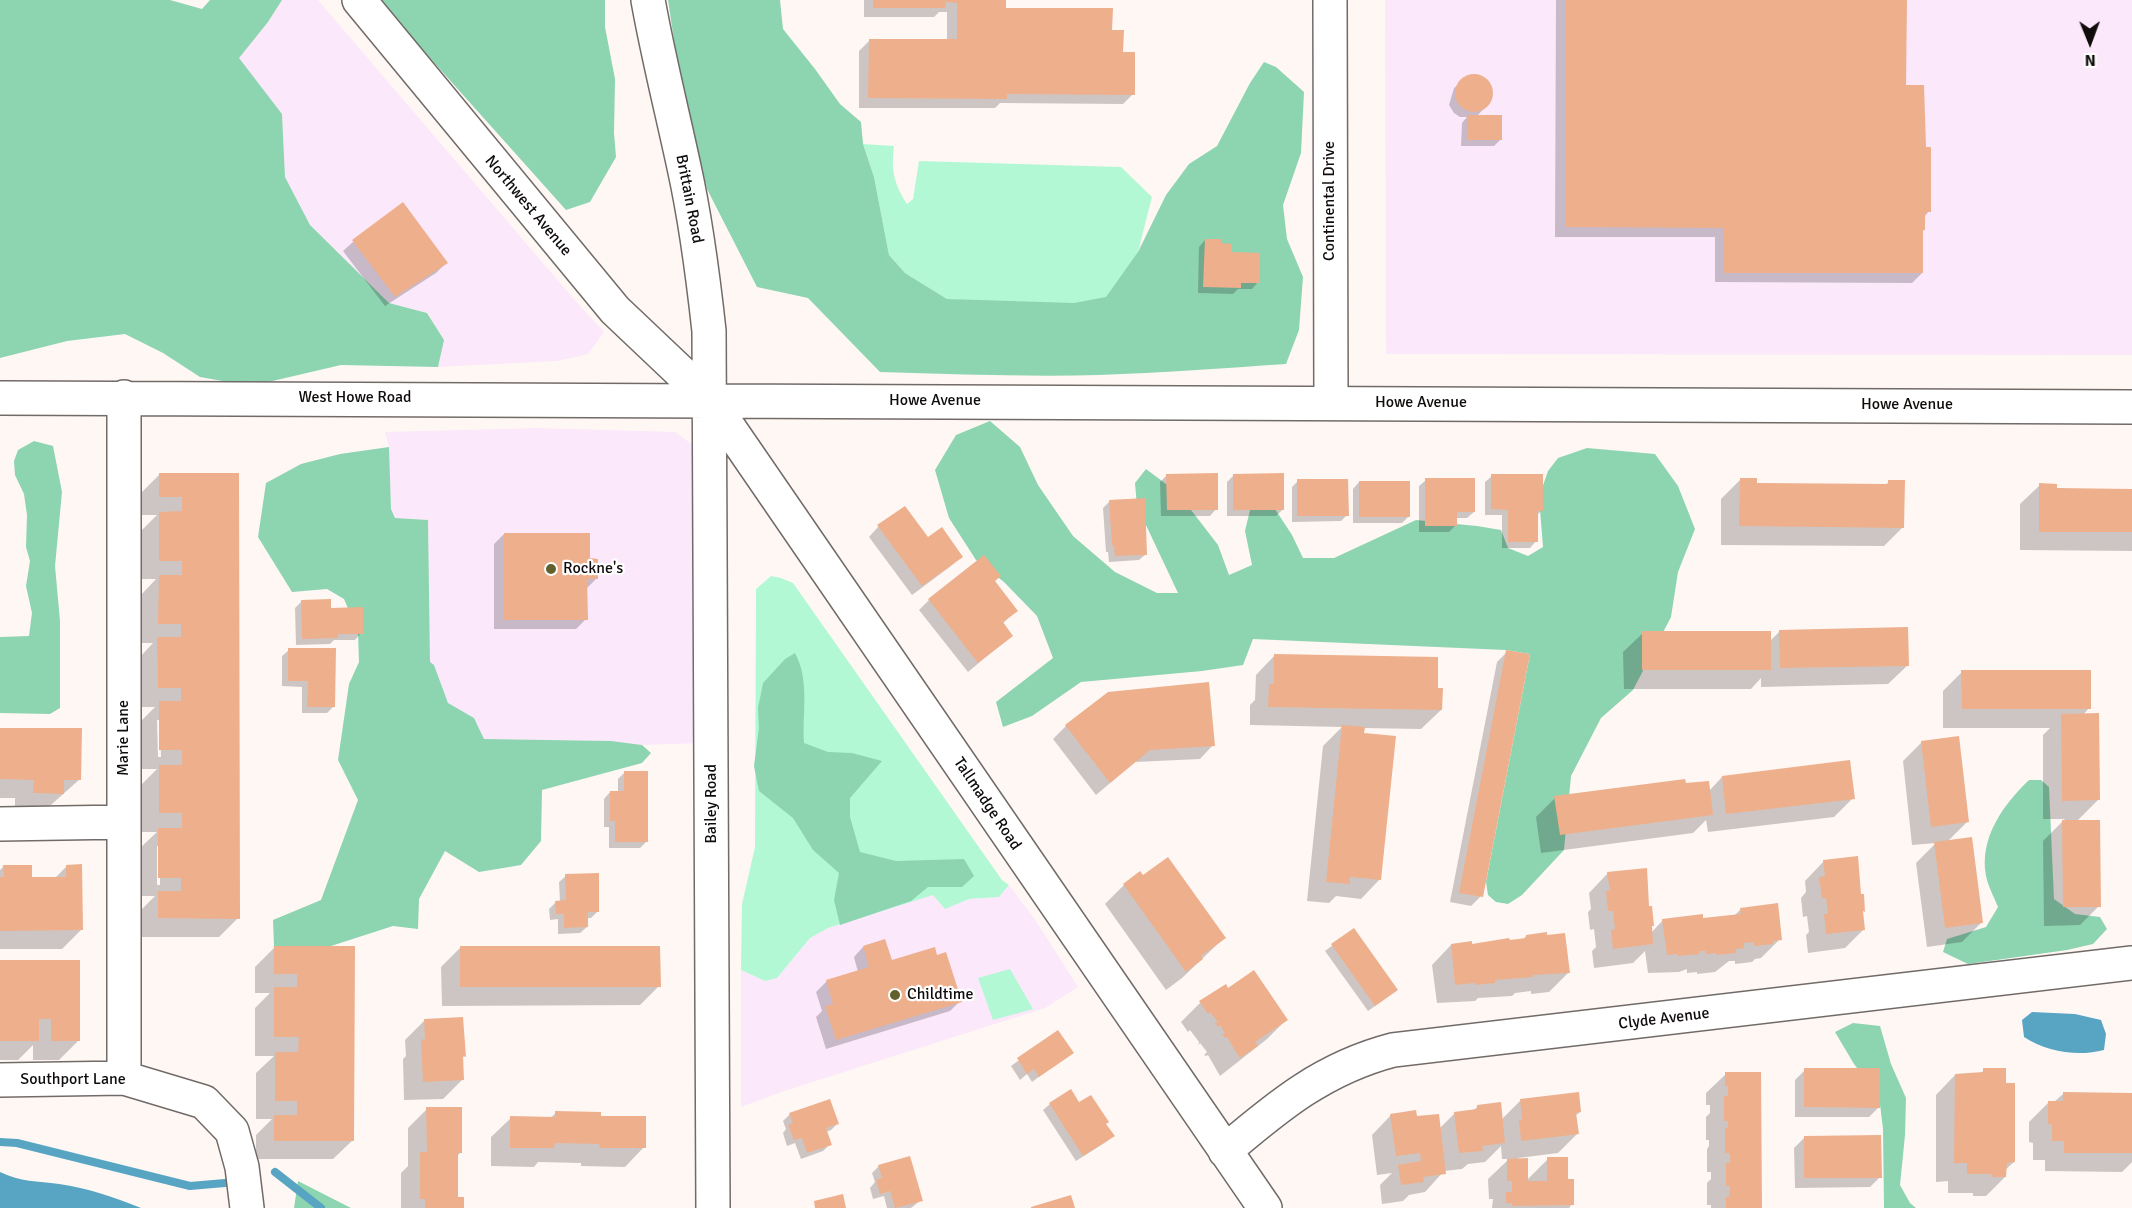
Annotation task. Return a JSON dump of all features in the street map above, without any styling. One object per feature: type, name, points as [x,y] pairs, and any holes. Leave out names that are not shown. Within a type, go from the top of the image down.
[{"type":"street","name":"Northwest Avenue","points":[[358,0],[615,310],[710,400]]},
{"type":"street","name":"Brittain Road","points":[[648,0],[657,54],[684,168],[701,260],[708,331],[710,400]]},
{"type":"street","name":"Continental Drive","points":[[1329,0],[1331,403]]},
{"type":"street","name":"West Howe Road","points":[[0,398],[710,400]]},
{"type":"street","name":"Marie Lane","points":[[124,398],[124,1078]]},
{"type":"street","name":"Howe Avenue","points":[[710,400],[2132,407]]},
{"type":"street","name":"Tallmadge Road","points":[[710,400],[1265,1208]]},
{"type":"street","name":"Bailey Road","points":[[710,400],[713,1208]]},
{"type":"street","points":[[0,824],[124,822]]},
{"type":"street","name":"Clyde Avenue","points":[[1225,1151],[1268,1114],[1316,1081],[1366,1057],[1393,1050],[2132,963]]},
{"type":"street","name":"Southport Lane","points":[[0,1080],[124,1078],[204,1102],[232,1131],[245,1190]]},
{"type":"shaded area","points":[[282,0],[318,0],[604,332],[588,354],[557,361],[438,367],[443,340],[428,313],[389,303],[310,225],[285,177],[282,114],[238,58],[268,22]]},
{"type":"shaded area","points":[[1385,0],[2132,0],[2132,355],[1386,354]]},
{"type":"shaded area","points":[[537,428],[675,432],[700,450],[702,743],[642,745],[611,741],[484,739],[474,718],[448,703],[434,665],[430,663],[428,520],[396,519],[391,509],[389,447],[385,432]]},
{"type":"shaded area","points":[[1009,885],[1036,921],[1078,987],[1045,1008],[784,1091],[741,1107],[741,970],[765,981],[777,978],[810,938],[828,928],[933,894],[945,909],[969,899],[999,897]]},
{"type":"green space","points":[[0,0],[170,0],[202,9],[210,0],[282,0],[268,22],[239,58],[282,114],[285,177],[310,225],[389,303],[427,313],[444,340],[438,367],[341,365],[251,386],[200,377],[163,353],[125,334],[67,341],[0,358]]},
{"type":"green space","points":[[378,0],[605,0],[605,27],[615,79],[616,157],[590,202],[566,210]]},
{"type":"green space","points":[[668,0],[780,0],[783,29],[840,104],[861,122],[863,144],[874,177],[889,255],[905,273],[947,299],[1074,303],[1106,297],[1138,252],[1166,195],[1189,164],[1217,146],[1250,83],[1264,62],[1276,67],[1304,92],[1301,153],[1283,205],[1287,239],[1303,277],[1299,330],[1286,364],[1099,375],[880,372],[808,298],[757,287],[707,189],[679,74]]},
{"type":"green space","points":[[863,144],[894,146],[894,176],[907,204],[913,199],[919,161],[1121,167],[1152,197],[1123,311],[947,299],[905,273],[889,255],[874,177]]},
{"type":"green space","points":[[990,421],[1020,447],[1038,485],[1073,536],[1115,572],[1157,593],[1178,593],[1137,506],[1135,483],[1146,469],[1178,493],[1218,545],[1229,575],[1252,565],[1245,531],[1250,510],[1275,509],[1292,535],[1303,558],[1334,558],[1416,520],[1501,530],[1508,548],[1528,556],[1543,547],[1539,497],[1548,471],[1558,458],[1587,448],[1655,454],[1678,486],[1695,529],[1678,572],[1671,617],[1633,690],[1601,718],[1571,776],[1564,850],[1522,895],[1508,904],[1496,902],[1488,895],[1486,882],[1530,654],[1506,650],[1253,639],[1243,665],[1081,682],[1032,716],[1003,727],[996,702],[1053,658],[1037,616],[1004,582],[976,560],[949,518],[935,470],[956,435]]},
{"type":"green space","points":[[34,441],[53,446],[62,492],[55,566],[60,621],[60,708],[50,714],[0,713],[0,637],[29,636],[32,613],[26,586],[30,561],[26,547],[27,515],[24,494],[15,475],[14,461],[18,450]]},
{"type":"green space","points":[[389,447],[391,509],[395,518],[428,520],[430,662],[434,665],[448,703],[474,718],[484,739],[611,741],[642,745],[651,753],[642,763],[542,790],[541,841],[521,865],[479,872],[445,851],[419,899],[418,929],[393,926],[331,946],[274,946],[273,920],[321,900],[358,800],[338,760],[349,684],[359,662],[358,632],[344,599],[327,589],[292,592],[258,537],[266,483],[301,464],[340,454]]},
{"type":"green space","points":[[771,576],[793,583],[1002,880],[1009,885],[999,897],[969,899],[945,909],[933,895],[828,928],[810,938],[777,978],[765,981],[741,970],[742,904],[755,847],[756,589]]},
{"type":"green space","points":[[795,653],[800,663],[804,686],[804,743],[828,752],[852,753],[882,761],[850,798],[850,817],[860,852],[896,861],[964,859],[974,876],[962,887],[928,887],[911,901],[840,925],[834,900],[839,873],[813,850],[793,818],[759,791],[754,766],[759,728],[758,708],[763,683],[785,659]]},
{"type":"green space","points":[[2029,780],[2041,780],[2049,787],[2054,899],[2075,914],[2100,917],[2107,929],[2093,944],[2067,950],[1968,964],[1943,952],[1947,939],[1986,927],[1998,907],[1986,876],[1986,848],[2002,811]]},
{"type":"green space","points":[[1010,969],[1033,1009],[993,1020],[978,978]]},
{"type":"green space","points":[[1853,1023],[1880,1026],[1891,1064],[1906,1098],[1900,1185],[1910,1203],[1916,1208],[1884,1208],[1883,1129],[1879,1096],[1854,1064],[1835,1032]]},
{"type":"green space","points":[[298,1181],[347,1206],[351,1208],[294,1208]]},
{"type":"water","points":[[2032,1012],[2075,1014],[2101,1020],[2106,1034],[2104,1050],[2084,1053],[2063,1052],[2033,1042],[2024,1037],[2022,1020]]},
{"type":"water","points":[[0,1172],[22,1179],[91,1190],[141,1208],[0,1208]]},
{"type":"building","points":[[873,0],[1006,0],[1006,8],[1113,8],[1112,30],[1124,30],[1123,52],[1135,52],[1135,95],[1007,94],[1007,99],[868,98],[869,39],[957,39],[957,3],[946,2],[945,8],[873,8]]},
{"type":"building","points":[[1565,0],[1907,0],[1906,85],[1924,85],[1926,147],[1931,147],[1931,212],[1925,212],[1923,273],[1724,273],[1724,228],[1565,227]]},
{"type":"building","points":[[1474,74],[1488,79],[1493,93],[1488,107],[1474,112],[1460,107],[1455,93],[1460,79]]},
{"type":"building","points":[[1468,115],[1502,115],[1502,140],[1467,140]]},
{"type":"building","points":[[403,202],[448,263],[395,297],[352,240]]},
{"type":"building","points":[[1205,239],[1221,239],[1221,243],[1232,244],[1232,252],[1260,253],[1260,283],[1241,283],[1241,288],[1203,287]]},
{"type":"building","points":[[159,473],[239,473],[240,919],[158,918],[158,891],[181,891],[181,878],[158,878],[158,828],[182,828],[182,813],[159,813],[159,765],[182,765],[182,750],[159,750],[159,701],[181,701],[181,688],[158,688],[157,637],[181,637],[181,624],[158,624],[159,575],[182,575],[182,561],[159,561],[159,512],[182,511],[182,497],[159,497]]},
{"type":"building","points":[[1218,473],[1218,510],[1167,510],[1166,474]]},
{"type":"building","points":[[1284,473],[1284,510],[1233,510],[1233,474]]},
{"type":"building","points":[[1491,474],[1543,474],[1543,511],[1538,511],[1538,542],[1508,542],[1508,510],[1491,509]]},
{"type":"building","points":[[1425,478],[1475,478],[1475,512],[1457,512],[1457,526],[1425,526]]},
{"type":"building","points":[[1740,478],[1757,478],[1757,483],[1888,484],[1888,480],[1905,480],[1904,528],[1739,526]]},
{"type":"building","points":[[1297,479],[1348,479],[1349,516],[1297,516]]},
{"type":"building","points":[[1359,481],[1410,481],[1410,517],[1359,517]]},
{"type":"building","points":[[2039,483],[2057,484],[2057,488],[2132,489],[2132,532],[2039,532]]},
{"type":"building","points":[[1145,498],[1147,555],[1115,556],[1112,545],[1109,500]]},
{"type":"building","points":[[905,506],[928,537],[942,527],[963,557],[922,586],[877,525]]},
{"type":"building","name":"Rockne's","points":[[504,533],[590,533],[590,558],[598,559],[598,579],[587,579],[588,620],[504,620]]},
{"type":"building","points":[[984,555],[1001,576],[995,581],[1018,611],[1003,622],[1013,636],[978,663],[928,599]]},
{"type":"building","points":[[331,599],[331,608],[363,607],[363,634],[338,634],[338,638],[302,639],[301,600]]},
{"type":"building","points":[[1908,627],[1909,666],[1780,668],[1779,630]]},
{"type":"building","points":[[1642,631],[1771,631],[1771,670],[1642,670]]},
{"type":"building","points":[[288,648],[336,648],[335,707],[307,707],[308,681],[288,681]]},
{"type":"building","points":[[1506,650],[1530,654],[1483,897],[1459,893]]},
{"type":"building","points":[[1274,654],[1438,657],[1438,688],[1443,688],[1442,710],[1268,707],[1269,684],[1274,684]]},
{"type":"building","points":[[1961,670],[2091,670],[2091,709],[1962,709]]},
{"type":"building","points":[[1209,682],[1215,746],[1150,750],[1110,783],[1065,725],[1108,692]]},
{"type":"building","points":[[2099,713],[2100,800],[2062,801],[2061,714]]},
{"type":"building","points":[[1342,725],[1365,727],[1364,733],[1396,736],[1381,880],[1350,877],[1350,884],[1326,882]]},
{"type":"building","points":[[0,728],[82,728],[81,780],[64,780],[64,794],[33,793],[34,780],[0,779]]},
{"type":"building","points":[[1959,736],[1969,822],[1931,827],[1921,741]]},
{"type":"building","points":[[1850,760],[1855,799],[1726,814],[1722,776]]},
{"type":"building","points":[[624,771],[648,771],[648,842],[615,842],[615,821],[610,821],[610,791],[624,791]]},
{"type":"building","points":[[1685,779],[1686,783],[1709,781],[1713,815],[1560,835],[1554,796]]},
{"type":"building","points":[[2062,820],[2100,820],[2101,907],[2063,907]]},
{"type":"building","points":[[1972,837],[1983,923],[1945,928],[1934,842]]},
{"type":"building","points":[[1858,856],[1861,894],[1864,894],[1865,930],[1826,934],[1824,914],[1828,914],[1826,898],[1822,898],[1819,877],[1825,876],[1823,860]]},
{"type":"building","points":[[1168,857],[1226,938],[1201,956],[1203,959],[1186,972],[1123,884],[1140,871],[1143,875]]},
{"type":"building","points":[[82,864],[83,930],[0,931],[0,877],[4,877],[3,865],[32,865],[32,877],[66,877],[66,865]]},
{"type":"building","points":[[1647,868],[1649,906],[1652,906],[1654,926],[1652,926],[1653,944],[1613,949],[1611,930],[1615,929],[1613,911],[1608,911],[1606,891],[1610,891],[1607,872]]},
{"type":"building","points":[[599,873],[599,912],[588,912],[588,927],[564,928],[564,914],[556,914],[555,901],[566,900],[565,874]]},
{"type":"building","points":[[1778,903],[1782,940],[1773,941],[1773,944],[1754,946],[1754,942],[1744,943],[1744,948],[1736,949],[1736,953],[1716,955],[1716,953],[1706,954],[1706,951],[1699,951],[1699,954],[1667,955],[1662,919],[1703,914],[1703,918],[1741,914],[1740,908]]},
{"type":"building","points":[[1354,928],[1398,990],[1375,1006],[1331,944]]},
{"type":"building","points":[[1547,932],[1547,935],[1565,933],[1570,973],[1495,980],[1495,983],[1455,985],[1451,944],[1526,938],[1526,935]]},
{"type":"building","name":"Childtime","points":[[885,939],[892,960],[935,947],[937,955],[946,952],[962,1002],[836,1040],[825,1006],[833,1004],[826,980],[869,967],[863,946]]},
{"type":"building","points":[[274,946],[355,946],[354,1141],[274,1141],[274,1115],[297,1115],[297,1101],[275,1101],[275,1052],[298,1052],[299,1037],[274,1037],[274,987],[297,987],[297,974],[274,974]]},
{"type":"building","points":[[460,946],[660,946],[661,987],[460,987]]},
{"type":"building","points":[[0,960],[80,960],[80,1041],[51,1041],[51,1019],[39,1019],[39,1041],[0,1041]]},
{"type":"building","points":[[1254,970],[1288,1020],[1255,1042],[1258,1046],[1240,1058],[1227,1037],[1225,1038],[1222,1034],[1225,1033],[1220,1025],[1218,1027],[1215,1023],[1218,1022],[1210,1012],[1208,1014],[1199,1001],[1226,984],[1228,988]]},
{"type":"building","points":[[463,1017],[466,1057],[463,1056],[464,1080],[423,1082],[421,1039],[425,1040],[424,1019]]},
{"type":"building","points":[[1058,1030],[1074,1053],[1039,1077],[1034,1069],[1027,1074],[1017,1058]]},
{"type":"building","points":[[1804,1068],[1880,1068],[1880,1108],[1804,1107]]},
{"type":"building","points":[[1983,1068],[2006,1068],[2006,1083],[2015,1083],[2015,1162],[2007,1163],[2006,1177],[1992,1177],[1992,1174],[1967,1174],[1967,1163],[1954,1163],[1955,1074],[1983,1072]]},
{"type":"building","points":[[1725,1072],[1761,1072],[1762,1208],[1726,1208],[1726,1197],[1729,1197],[1730,1186],[1726,1186],[1726,1163],[1730,1163],[1730,1153],[1725,1153],[1725,1128],[1728,1128],[1728,1121],[1724,1121],[1724,1096],[1728,1096],[1728,1086],[1725,1086]]},
{"type":"building","points":[[1071,1089],[1079,1102],[1091,1095],[1109,1122],[1106,1124],[1115,1136],[1083,1156],[1049,1103]]},
{"type":"building","points":[[1579,1092],[1581,1112],[1576,1113],[1579,1134],[1521,1141],[1520,1099]]},
{"type":"building","points":[[2063,1092],[2132,1093],[2132,1153],[2064,1153],[2064,1141],[2052,1141],[2052,1124],[2048,1124],[2048,1101],[2063,1101]]},
{"type":"building","points":[[830,1099],[839,1124],[826,1128],[832,1145],[807,1153],[802,1138],[794,1140],[788,1125],[793,1123],[789,1113]]},
{"type":"building","points":[[1501,1102],[1505,1143],[1482,1146],[1483,1151],[1459,1153],[1454,1112],[1477,1109],[1477,1105]]},
{"type":"building","points":[[426,1107],[462,1107],[462,1153],[458,1153],[458,1197],[464,1197],[464,1208],[425,1208],[425,1199],[420,1199],[420,1152],[427,1152]]},
{"type":"building","points":[[1416,1110],[1417,1116],[1439,1114],[1446,1174],[1423,1177],[1424,1182],[1401,1185],[1398,1165],[1421,1161],[1420,1153],[1396,1156],[1390,1114]]},
{"type":"building","points":[[555,1111],[601,1112],[601,1116],[646,1116],[646,1148],[600,1148],[599,1144],[555,1143],[554,1148],[510,1148],[510,1116],[555,1117]]},
{"type":"building","points":[[1881,1135],[1882,1178],[1804,1178],[1804,1136]]},
{"type":"building","points":[[910,1156],[923,1201],[895,1208],[890,1191],[880,1194],[876,1180],[882,1178],[878,1165]]},
{"type":"building","points":[[1547,1157],[1568,1157],[1568,1179],[1574,1179],[1574,1205],[1512,1206],[1512,1203],[1506,1203],[1506,1192],[1512,1192],[1512,1181],[1507,1181],[1507,1159],[1528,1158],[1528,1181],[1547,1181]]},
{"type":"building","points":[[843,1194],[846,1208],[815,1208],[814,1201]]},
{"type":"building","points":[[1071,1195],[1075,1208],[1031,1208],[1031,1207]]},
{"type":"waterway","points":[[0,1142],[17,1143],[190,1186],[225,1183]]},
{"type":"waterway","points":[[275,1172],[321,1208]]},
{"type":"place","name":"Rockne's","points":[[551,569]]},
{"type":"place","name":"Childtime","points":[[895,995]]}]
